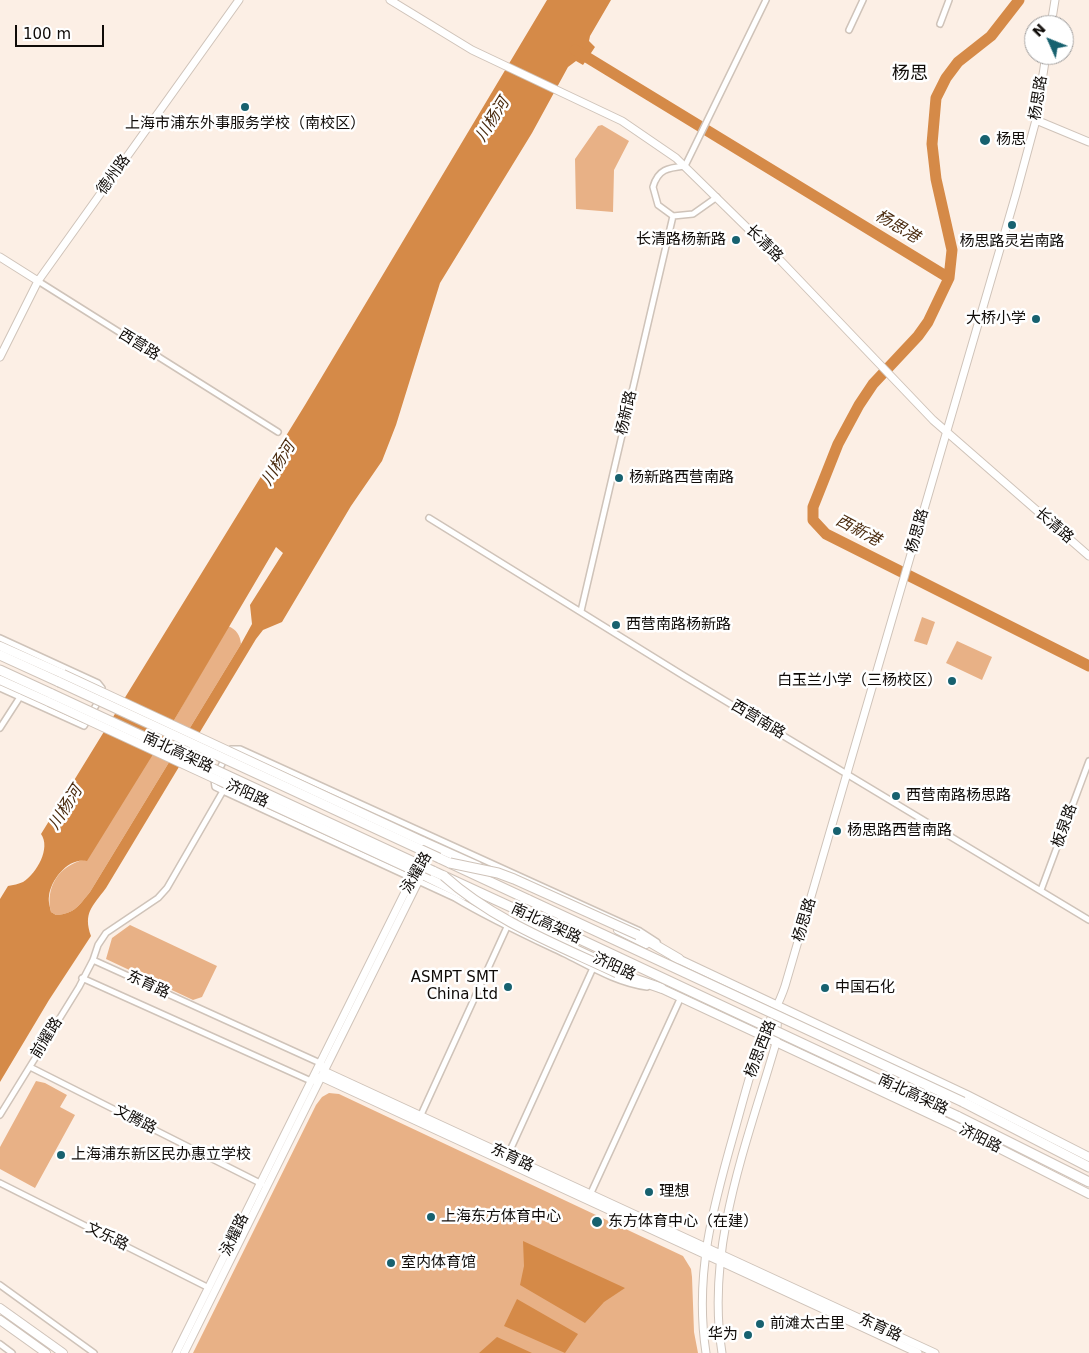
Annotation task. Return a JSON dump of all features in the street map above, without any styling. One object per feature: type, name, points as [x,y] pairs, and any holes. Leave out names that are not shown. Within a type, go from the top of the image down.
[{"type":"highway","name":"南北高架路","points":[[0,655],[956,1098],[1089,1166]]},
{"type":"highway","name":"南北高架路","points":[[0,670],[948,1112],[1089,1182]]},
{"type":"highway","points":[[450,863],[514,878],[638,935],[679,959]]},
{"type":"highway","points":[[444,876],[465,895],[491,912],[617,973],[661,988]]},
{"type":"main road","name":"济阳路","points":[[0,646],[679,959],[967,1095],[1089,1157]]},
{"type":"main road","name":"济阳路","points":[[0,680],[953,1125],[1089,1194]]},
{"type":"main road","points":[[0,1308],[63,1353]]},
{"type":"main road","points":[[2,1321],[46,1353]]},
{"type":"street","name":"德州路","points":[[0,357],[38,281],[239,0]]},
{"type":"street","name":"长清路","points":[[390,0],[446,35],[498,63],[622,121],[667,151],[717,197],[946,432],[1089,556]]},
{"type":"street","points":[[717,197],[693,214],[673,216],[658,205],[653,187],[661,172],[668,168],[685,166],[766,0]]},
{"type":"street","points":[[849,30],[863,0]]},
{"type":"street","points":[[940,24],[949,0]]},
{"type":"street","points":[[1053,15],[1055,0]]},
{"type":"street","name":"杨思路","points":[[779,1006],[1036,120],[1044,65]]},
{"type":"street","points":[[1036,120],[1089,142]]},
{"type":"street","name":"杨新路","points":[[581,611],[673,216]]},
{"type":"street","name":"西营路","points":[[0,257],[278,432]]},
{"type":"street","name":"西营南路","points":[[429,518],[684,676],[1089,920]]},
{"type":"street","points":[[0,638],[98,683],[102,688],[102,695],[84,726],[0,688]]},
{"type":"street","points":[[0,728],[20,697]]},
{"type":"street","points":[[661,988],[624,982],[507,926],[415,875],[223,791],[215,786],[214,780],[228,752],[231,749],[240,749],[640,930],[679,959]]},
{"type":"street","name":"板泉路","points":[[1041,890],[1089,761]]},
{"type":"street","name":"前耀路","points":[[0,1115],[79,987],[93,960],[98,945],[112,927],[158,898],[167,888],[223,791]]},
{"type":"street","name":"泳耀路","points":[[264,1185],[311,1081],[415,875],[433,846]]},
{"type":"street","name":"泳耀路","points":[[176,1353],[212,1289],[322,1074],[415,875]]},
{"type":"street","points":[[419,1119],[507,926]]},
{"type":"street","name":"东育路","points":[[93,960],[320,1063]]},
{"type":"street","points":[[507,1159],[593,968]]},
{"type":"street","name":"东育路","points":[[82,978],[311,1081]]},
{"type":"street","points":[[589,1197],[681,997]]},
{"type":"street","name":"杨思西路","points":[[706,1353],[702,1303],[705,1250],[714,1203],[763,1036],[779,1006]]},
{"type":"street","name":"杨思西路","points":[[722,1353],[717,1303],[720,1257],[729,1207],[776,1042],[779,1006]]},
{"type":"street","points":[[311,1081],[322,1074],[320,1063]]},
{"type":"street","name":"文腾路","points":[[30,1067],[264,1185]]},
{"type":"street","name":"东育路","points":[[322,1074],[720,1257],[918,1353]]},
{"type":"street","name":"文乐路","points":[[0,1183],[212,1289]]},
{"type":"street","name":"东育路","points":[[720,1257],[935,1353]]},
{"type":"street","points":[[0,1285],[94,1353]]},
{"type":"street","name":"泳耀路","points":[[184,1353],[212,1289]]},
{"type":"street","points":[[0,1344],[12,1353]]},
{"type":"shaded area","points":[[602,125],[629,141],[614,170],[613,212],[576,209],[575,159],[598,126]]},
{"type":"shaded area","points":[[922,617],[935,622],[927,645],[914,641]]},
{"type":"shaded area","points":[[228,626],[237,633],[241,644],[90,892],[72,911],[56,915],[51,912],[50,894],[56,879],[67,867],[83,860],[173,722]]},
{"type":"shaded area","points":[[957,641],[992,657],[982,680],[946,663]]},
{"type":"shaded area","points":[[130,925],[217,966],[202,997],[193,1000],[106,959],[112,938]]},
{"type":"shaded area","points":[[36,1081],[45,1083],[67,1095],[60,1107],[75,1115],[35,1188],[0,1169],[0,1147]]},
{"type":"shaded area","name":"上海东方体育中心","points":[[329,1093],[339,1094],[683,1256],[691,1269],[694,1332],[698,1353],[193,1353],[316,1105],[322,1097]]},
{"type":"water","name":"川杨河","points":[[547,0],[611,0],[590,36],[589,41],[595,47],[583,65],[576,61],[568,67],[532,133],[440,283],[396,425],[382,461],[351,506],[282,622],[263,630],[256,639],[106,888],[90,910],[88,921],[91,936],[49,1000],[0,1082],[0,899],[8,886],[23,882],[37,867],[41,860],[44,846],[41,834],[305,405]],"holes":[[[276,547],[283,553],[250,605],[252,624],[241,644],[90,892],[72,911],[56,915],[51,912],[49,902],[50,889],[57,876],[74,862],[87,861],[173,722]]]},
{"type":"water","points":[[523,1241],[625,1288],[604,1302],[585,1323],[520,1285],[524,1266]]},
{"type":"water","points":[[517,1299],[578,1334],[565,1353],[504,1326]]},
{"type":"water","points":[[497,1337],[532,1353],[479,1353]]},
{"type":"waterway","name":"西新港","points":[[1019,0],[991,36],[958,62],[946,78],[936,98],[932,144],[936,179],[952,250],[949,278],[928,322],[918,336],[873,384],[859,405],[838,444],[813,507],[813,520],[826,534],[1089,666]]},
{"type":"waterway","name":"杨思港","points":[[575,50],[949,278]]},
{"type":"place","name":"上海市浦东外事服务学校（南校区）","points":[[245,107]]},
{"type":"place","name":"杨思","points":[[985,140]]},
{"type":"place","name":"杨思路灵岩南路","points":[[1012,225]]},
{"type":"place","name":"长清路杨新路","points":[[736,240]]},
{"type":"place","name":"大桥小学","points":[[1036,319]]},
{"type":"place","name":"杨新路西营南路","points":[[619,478]]},
{"type":"place","name":"西营南路杨新路","points":[[616,625]]},
{"type":"place","name":"白玉兰小学（三杨校区）","points":[[952,681]]},
{"type":"place","name":"西营南路杨思路","points":[[896,796]]},
{"type":"place","name":"杨思路西营南路","points":[[837,831]]},
{"type":"place","name":"ASMPT SMT China Ltd","points":[[508,987]]},
{"type":"place","name":"中国石化","points":[[825,988]]},
{"type":"place","name":"上海浦东新区民办惠立学校","points":[[61,1155]]},
{"type":"place","name":"理想","points":[[649,1192]]},
{"type":"place","name":"上海东方体育中心","points":[[431,1217]]},
{"type":"place","name":"东方体育中心（在建）","points":[[597,1222]]},
{"type":"place","name":"室内体育馆","points":[[391,1263]]},
{"type":"place","name":"前滩太古里","points":[[760,1324]]},
{"type":"place","name":"华为","points":[[748,1335]]},
{"type":"district","name":"杨思","points":[[910,74]]}]
